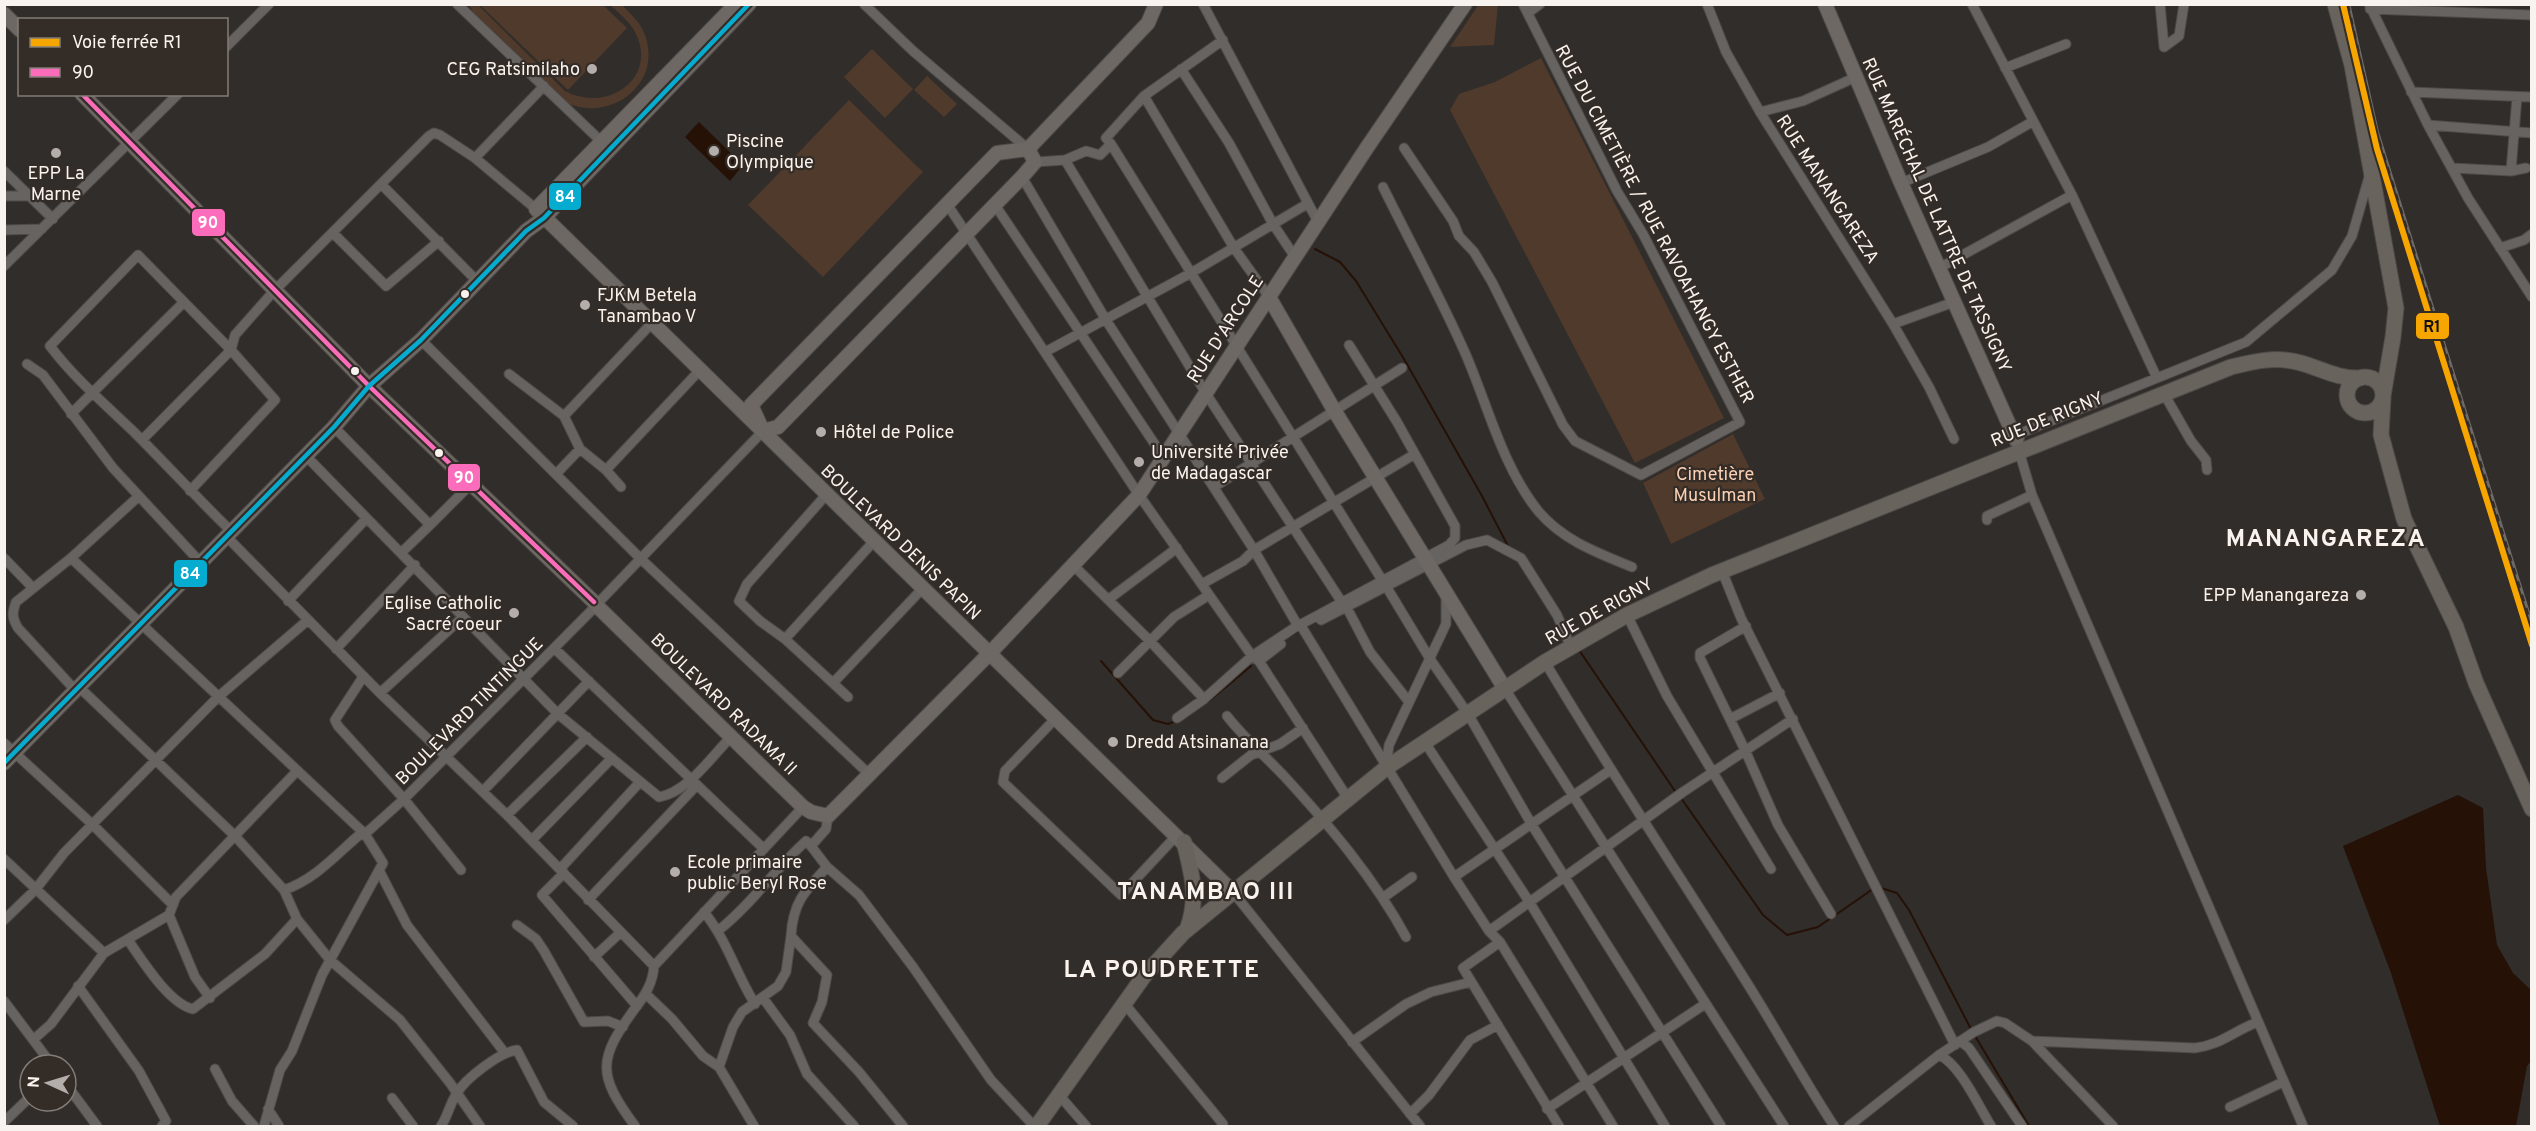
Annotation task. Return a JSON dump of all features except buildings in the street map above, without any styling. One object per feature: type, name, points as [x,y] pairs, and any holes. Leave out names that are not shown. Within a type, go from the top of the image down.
[{"type":"main road","points":[[2335,4],[2352,65],[2396,308],[2383,397],[2381,435],[2385,453],[2404,519],[2456,627],[2476,683],[2532,808]]},
{"type":"main road","points":[[2383,397],[2372,412],[2351,406],[2346,396],[2350,384],[2384,361],[2393,338]]},
{"type":"main road","name":"RUE DE RIGNY","points":[[1035,1126],[1165,950],[1187,930],[1347,797],[1386,768],[1545,662],[1627,615],[1722,571],[1881,509],[2018,446],[2231,367],[2263,360],[2298,362],[2320,372],[2334,382],[2351,406],[2368,424],[2385,453]]},
{"type":"main road","name":"RUE DE RIGNY","points":[[2320,372],[2347,378],[2362,377]]},
{"type":"main road","points":[[2362,377],[2377,382],[2383,397]]},
{"type":"main road","points":[[1180,839],[1195,893],[1187,930]]},
{"type":"street","points":[[228,45],[269,4]]},
{"type":"street","points":[[457,4],[606,146]]},
{"type":"street","points":[[606,146],[736,4]]},
{"type":"street","points":[[4,763],[334,428],[369,386],[421,340],[606,146],[749,4]]},
{"type":"street","points":[[864,4],[913,51],[1028,149],[1035,162]]},
{"type":"street","points":[[1112,144],[1100,155],[1086,151],[1065,160],[1035,162],[778,427],[763,431],[751,405],[997,153],[1028,149],[1148,23],[1156,4]]},
{"type":"street","points":[[1203,4],[1318,222]]},
{"type":"street","name":"RUE D'ARCOLE","points":[[828,816],[990,653],[1140,495],[1180,435],[1205,392],[1239,345],[1318,222],[1465,4]]},
{"type":"street","points":[[1526,9],[1540,4]]},
{"type":"street","name":"RUE MANANGAREZA","points":[[1707,4],[1726,52],[1760,112],[1893,324],[1929,387],[1954,439]]},
{"type":"street","name":"RUE MARÉCHAL DE LATTRE DE TASSIGNY","points":[[1825,4],[1901,183],[2018,446]]},
{"type":"street","points":[[1972,4],[2072,195],[2157,376]]},
{"type":"street","points":[[2160,4],[2164,47],[2179,36],[2184,4]]},
{"type":"street","points":[[2532,15],[2457,9],[2369,7],[2452,168],[2532,297]]},
{"type":"street","name":"RUE DU CIMETIÈRE / RUE RAVOAHANGY ESTHER","points":[[1404,148],[1453,221],[1459,236],[1474,252],[1492,282],[1563,425],[1575,441],[1641,474],[1740,422],[1643,234],[1617,191],[1526,9]]},
{"type":"street","points":[[4,14],[18,28]]},
{"type":"street","points":[[1223,40],[1144,96],[1106,138],[1112,144],[1191,273],[1239,345],[1430,659],[1468,714],[1532,825],[1721,1126]]},
{"type":"street","points":[[2005,68],[2066,44]]},
{"type":"street","points":[[1180,69],[1229,143],[1273,224],[1295,257]]},
{"type":"street","points":[[1760,112],[1803,101],[1856,77]]},
{"type":"street","points":[[475,158],[544,87]]},
{"type":"street","points":[[2411,92],[2532,97]]},
{"type":"street","name":"BOULEVARD RADAMA II","points":[[84,96],[369,386],[803,807],[811,812],[828,816]]},
{"type":"street","points":[[4,266],[176,96]]},
{"type":"street","points":[[1144,96],[1234,248],[1269,297],[1425,561],[1571,796],[1784,1126]]},
{"type":"street","points":[[2511,171],[2517,97]]},
{"type":"street","points":[[1901,183],[1988,147],[2032,122]]},
{"type":"street","points":[[2428,125],[2532,133]]},
{"type":"street","points":[[142,440],[231,350],[235,335],[274,291],[434,133],[475,158],[540,214]]},
{"type":"street","points":[[1065,160],[1205,392],[1343,604],[1370,652],[1409,702]]},
{"type":"street","points":[[2452,168],[2511,171],[2526,168]]},
{"type":"street","points":[[4,171],[53,219]]},
{"type":"street","points":[[2303,1126],[2032,495],[2018,446],[2021,434],[2157,376],[2246,342],[2320,282],[2342,255],[2352,236],[2371,172]]},
{"type":"street","points":[[1022,177],[1107,320],[1254,550],[1454,877],[1489,931],[1500,942],[1613,1126]]},
{"type":"street","points":[[381,184],[477,281]]},
{"type":"street","points":[[1383,187],[1465,353],[1519,483],[1539,512],[1561,533],[1580,546],[1632,567]]},
{"type":"street","points":[[1939,268],[2072,195]]},
{"type":"street","points":[[4,196],[30,196]]},
{"type":"street","points":[[947,204],[1140,495],[1256,659],[1347,797]]},
{"type":"street","points":[[1045,352],[1191,273],[1307,204]]},
{"type":"street","points":[[995,205],[1083,332],[1164,458]]},
{"type":"street","name":"BOULEVARD DENIS PAPIN","points":[[540,214],[1233,892]]},
{"type":"street","points":[[4,230],[42,229]]},
{"type":"street","points":[[333,232],[386,286],[439,241]]},
{"type":"street","points":[[2500,248],[2524,240],[2532,234]]},
{"type":"street","points":[[190,491],[275,400],[231,350],[138,255],[50,346],[68,370],[142,440],[190,491],[288,601],[363,677],[447,754],[654,966]]},
{"type":"street","points":[[1893,324],[1954,302]]},
{"type":"street","points":[[71,414],[183,303]]},
{"type":"street","points":[[564,416],[652,323]]},
{"type":"street","points":[[421,340],[641,559],[870,775]]},
{"type":"street","points":[[1177,718],[1300,628],[1425,561],[1449,545],[1455,538],[1455,526],[1415,454],[1349,345]]},
{"type":"street","points":[[27,364],[42,375],[113,468],[201,563]]},
{"type":"street","points":[[1214,487],[1254,464],[1374,384],[1402,368]]},
{"type":"street","points":[[606,470],[700,370]]},
{"type":"street","points":[[509,374],[564,416],[580,449],[606,470],[621,487]]},
{"type":"street","points":[[2163,392],[2191,441],[2205,460],[2207,470]]},
{"type":"street","points":[[334,428],[430,525]]},
{"type":"street","name":"BOULEVARD TINTINGUE","points":[[284,890],[308,880],[404,799],[522,679],[555,649],[763,431]]},
{"type":"street","points":[[556,474],[580,449]]},
{"type":"street","points":[[1202,584],[1243,561],[1254,550],[1293,526],[1415,454]]},
{"type":"street","points":[[306,456],[366,519],[416,566],[522,679],[558,714],[639,783],[659,797],[669,795],[694,782]]},
{"type":"street","points":[[402,552],[471,484]]},
{"type":"street","points":[[826,495],[747,584],[739,601],[759,621],[785,639],[848,698]]},
{"type":"street","points":[[1987,520],[1987,516],[2003,507],[2032,495]]},
{"type":"street","points":[[139,496],[71,558],[16,602],[13,620],[78,689],[235,836],[284,890],[297,919],[330,960],[400,1020],[450,1083],[480,1126]]},
{"type":"street","points":[[288,601],[366,519]]},
{"type":"street","points":[[785,639],[875,540]]},
{"type":"street","points":[[1425,561],[1466,545],[1487,540],[1521,558],[1557,615],[1571,647]]},
{"type":"street","points":[[1108,599],[1177,548]]},
{"type":"street","points":[[4,558],[33,588]]},
{"type":"street","points":[[71,558],[365,834],[383,863],[380,872],[368,886],[330,960],[292,1051],[280,1070],[264,1126]]},
{"type":"street","points":[[1073,565],[1150,641],[1204,699]]},
{"type":"street","points":[[336,650],[416,566]]},
{"type":"street","points":[[1722,571],[1746,626],[1882,898],[1959,1041],[1970,1048],[2022,1126]]},
{"type":"street","points":[[833,683],[923,588]]},
{"type":"street","points":[[1118,673],[1174,617],[1209,594]]},
{"type":"street","points":[[1386,768],[1389,745],[1446,624],[1446,594]]},
{"type":"street","points":[[1627,615],[1667,696],[1771,869]]},
{"type":"street","points":[[380,693],[463,617]]},
{"type":"street","points":[[4,920],[35,890],[64,853],[218,697],[308,620]]},
{"type":"street","points":[[1746,626],[1700,653],[1700,658],[1745,750],[1778,825],[1832,914]]},
{"type":"street","points":[[555,649],[764,849]]},
{"type":"street","points":[[1545,662],[1610,771],[1743,977],[1834,1126]]},
{"type":"street","points":[[363,677],[335,720],[338,726],[404,799],[461,870]]},
{"type":"street","points":[[483,791],[589,681]]},
{"type":"street","points":[[1730,719],[1780,693]]},
{"type":"street","points":[[1227,716],[1322,820],[1384,897],[1406,937]]},
{"type":"street","points":[[1056,718],[1005,771],[1003,782],[1121,895],[1180,839]]},
{"type":"street","points":[[1489,931],[1566,878],[1670,801],[1793,719]]},
{"type":"street","points":[[1222,777],[1251,755],[1262,753],[1303,728]]},
{"type":"street","points":[[507,815],[587,737]]},
{"type":"street","points":[[588,900],[694,782],[731,737]]},
{"type":"street","points":[[1424,741],[1530,903],[1665,1126]]},
{"type":"street","points":[[4,743],[93,825],[172,904]]},
{"type":"street","points":[[532,840],[612,758]]},
{"type":"street","points":[[210,998],[195,977],[169,915],[172,904],[297,771]]},
{"type":"street","points":[[1454,877],[1610,771]]},
{"type":"street","points":[[637,1006],[542,895],[639,783]]},
{"type":"street","points":[[634,1126],[619,1105],[605,1077],[606,1060],[623,1027],[646,995],[653,977],[654,966],[803,807]]},
{"type":"street","points":[[811,846],[826,829],[828,816]]},
{"type":"street","points":[[719,930],[740,913],[789,856],[806,841],[827,867],[859,895],[913,967],[991,1080],[1035,1126]]},
{"type":"street","points":[[4,859],[104,953]]},
{"type":"street","points":[[719,1066],[733,1027],[742,1012],[778,986],[786,972],[792,916],[798,901],[827,867]]},
{"type":"street","points":[[380,872],[407,925],[504,1052]]},
{"type":"street","points":[[1384,897],[1412,877]]},
{"type":"street","points":[[1233,892],[1420,1126]]},
{"type":"street","points":[[704,912],[719,930],[742,983],[790,1035],[807,1074],[854,1126]]},
{"type":"street","points":[[34,1039],[51,1024],[104,953],[169,915]]},
{"type":"street","points":[[128,940],[154,976],[184,1007],[193,1009],[265,954],[297,919]]},
{"type":"street","points":[[517,925],[536,939],[584,1022],[608,1021],[623,1027]]},
{"type":"street","points":[[594,957],[620,933]]},
{"type":"street","points":[[791,936],[827,975],[822,1002],[813,1023],[859,1072],[903,1126]]},
{"type":"street","points":[[1500,942],[1463,968],[1559,1126]]},
{"type":"street","points":[[1352,1042],[1406,1004],[1431,992],[1471,982]]},
{"type":"street","points":[[78,986],[139,1071],[166,1121],[162,1126]]},
{"type":"street","points":[[646,995],[672,1018],[703,1056],[719,1066],[754,1126]]},
{"type":"street","points":[[4,1001],[44,1053]]},
{"type":"street","points":[[1124,1003],[1223,1124]]},
{"type":"street","points":[[1547,1109],[1705,1004]]},
{"type":"street","points":[[1849,1126],[1939,1055],[1974,1032],[1997,1021],[2005,1023],[2032,1041],[2113,1126]]},
{"type":"street","points":[[2032,1041],[2212,1047],[2258,1022]]},
{"type":"street","points":[[1410,1114],[1429,1095],[1470,1040],[1498,1025]]},
{"type":"street","points":[[441,1126],[450,1113],[456,1094],[504,1052],[517,1050],[544,1102],[573,1126]]},
{"type":"street","points":[[1939,1055],[1948,1059],[1955,1068],[1991,1126]]},
{"type":"street","points":[[214,1068],[232,1101],[254,1126]]},
{"type":"street","points":[[2230,1107],[2283,1082]]},
{"type":"street","points":[[1059,1095],[1086,1126]]},
{"type":"street","points":[[392,1098],[414,1126]]},
{"type":"street","points":[[78,1100],[97,1126]]},
{"type":"street","points":[[4,1122],[18,1109]]},
{"type":"street","points":[[268,1109],[279,1126]]},
{"type":"green space","points":[[1479,4],[1498,5],[1494,45],[1450,47]]},
{"type":"green space","points":[[469,5],[478,5],[565,91],[581,97],[597,98],[625,87],[635,77],[640,63],[641,48],[635,32],[610,5],[622,5],[642,28],[646,38],[649,55],[646,71],[639,85],[628,96],[614,103],[599,108],[583,108],[567,103],[476,17]]},
{"type":"green space","points":[[482,5],[603,5],[627,28],[568,90]]},
{"type":"green space","points":[[872,49],[913,89],[885,118],[844,77]]},
{"type":"green space","points":[[1541,58],[1724,418],[1635,463],[1450,110],[1459,94],[1495,82]]},
{"type":"green space","points":[[927,76],[957,104],[944,117],[914,90]]},
{"type":"green space","points":[[849,100],[923,172],[823,277],[748,205]]},
{"type":"green space","name":"Cimetière Musulman","points":[[1733,434],[1765,499],[1671,544],[1643,483]]},
{"type":"shaded area","name":"Piscine Olympique","points":[[699,122],[743,165],[730,181],[685,137]]},
{"type":"shaded area","points":[[2458,795],[2483,808],[2486,868],[2497,945],[2513,973],[2531,990],[2531,1061],[2527,1066],[2516,1126],[2440,1126],[2391,973],[2343,846]]},
{"type":"waterway","points":[[1315,249],[1340,262],[1356,281],[1404,359],[1508,546]]},
{"type":"waterway","points":[[1290,636],[1300,630]]},
{"type":"waterway","points":[[1579,650],[1677,794]]},
{"type":"waterway","points":[[1101,661],[1153,720],[1168,724],[1176,721]]},
{"type":"waterway","points":[[1209,701],[1251,666]]},
{"type":"waterway","points":[[1681,798],[1763,915],[1787,935],[1818,927],[1873,889]]},
{"type":"waterway","points":[[1881,888],[1897,893],[1909,910],[1972,1031]]},
{"type":"waterway","points":[[1975,1036],[2029,1126]]},
{"type":"railway","points":[[2348,4],[2377,133],[2532,626]]},
{"type":"rail line","name":"R1","points":[[2343,4],[2377,149],[2532,645]]},
{"type":"transit line","name":"84","points":[[4,763],[334,427],[369,386],[421,340],[526,231],[544,218],[749,4]]},
{"type":"transit line","name":"90","points":[[84,96],[369,386],[594,602]]},
{"type":"place","name":"CEG Ratsimilaho","points":[[592,69]]},
{"type":"place","name":"Piscine Olympique","points":[[714,151]]},
{"type":"place","name":"EPP La Marne","points":[[56,153]]},
{"type":"place","name":"FJKM Betela Tanambao V","points":[[585,305]]},
{"type":"place","name":"Hôtel de Police","points":[[821,432]]},
{"type":"place","name":"Université Privée de Madagascar","points":[[1139,462]]},
{"type":"place","name":"EPP Manangareza","points":[[2361,595]]},
{"type":"place","name":"Eglise Catholic Sacré coeur","points":[[514,613]]},
{"type":"place","name":"Dredd Atsinanana","points":[[1113,742]]},
{"type":"place","name":"Ecole primaire public Beryl Rose","points":[[675,872]]},
{"type":"district","name":"MANANGAREZA","points":[[2326,538]]},
{"type":"district","name":"TANAMBAO III","points":[[1206,891]]},
{"type":"district","name":"LA POUDRETTE","points":[[1162,969]]}]
